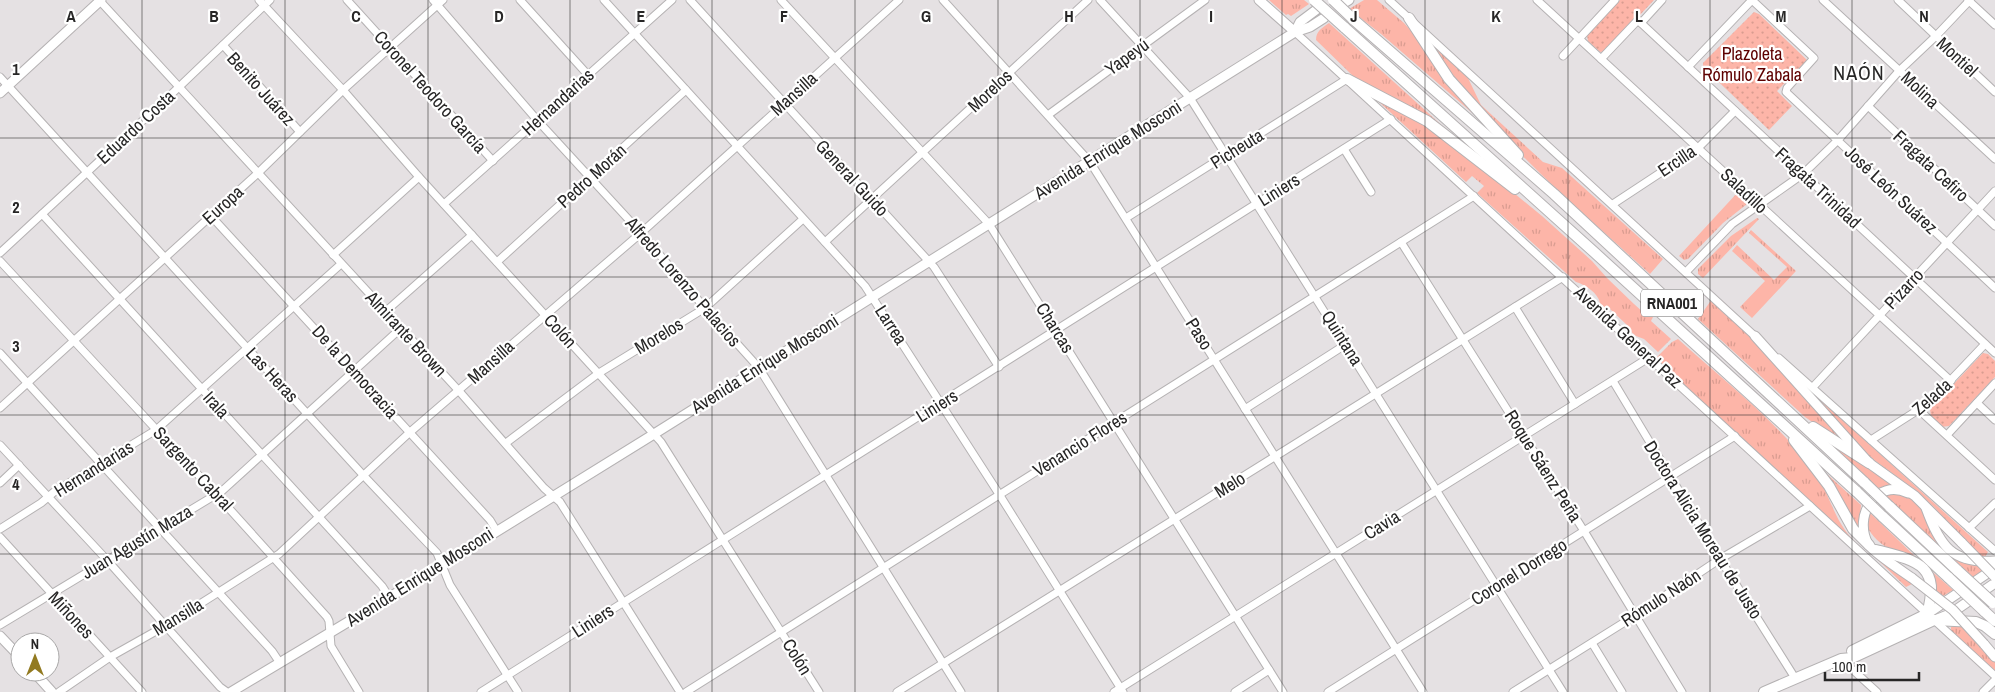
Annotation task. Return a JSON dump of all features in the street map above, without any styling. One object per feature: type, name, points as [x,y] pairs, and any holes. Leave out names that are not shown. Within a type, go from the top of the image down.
[{"type":"highway","name":"RNA001","points":[[1332,0],[1554,194],[1994,604]]},
{"type":"highway","name":"RNA001","points":[[1315,5],[1344,27],[1779,419],[1995,620]]},
{"type":"highway","points":[[1409,18],[1449,79],[1554,194]]},
{"type":"highway","points":[[1347,79],[1427,121],[1508,184],[1556,218]]},
{"type":"highway","points":[[1791,413],[1869,463]]},
{"type":"highway","points":[[1779,419],[1829,486],[1853,529],[1872,548],[1915,562],[1926,572],[1931,580],[1931,617]]},
{"type":"highway","points":[[1764,692],[1841,659],[1846,653],[1931,617],[1976,622],[1995,634]]},
{"type":"main road","points":[[0,93],[100,0]]},
{"type":"main road","name":"Avenida General Paz","points":[[1259,0],[1295,32]]},
{"type":"main road","points":[[1295,32],[1300,22],[1315,5]]},
{"type":"main road","points":[[1295,32],[1310,27],[1324,18]]},
{"type":"main road","name":"Avenida Enrique Mosconi","points":[[231,692],[654,434],[1295,32]]},
{"type":"main road","points":[[1755,336],[1869,463],[1925,504],[1995,577]]},
{"type":"main road","points":[[1915,496],[1899,490],[1881,493],[1869,501],[1864,516],[1865,533],[1872,548],[1953,610],[1995,657]]},
{"type":"main road","points":[[1925,504],[1941,539],[1953,553],[1969,561],[1995,561]]},
{"type":"main road","points":[[1931,617],[1995,568]]},
{"type":"main road","points":[[1931,617],[1950,614],[1995,583]]},
{"type":"main road","points":[[0,636],[10,646]]},
{"type":"main road","points":[[43,682],[52,692]]},
{"type":"street","name":"Almirante Brown","points":[[100,0],[400,329],[459,391],[544,488],[565,508],[680,692]]},
{"type":"street","name":"Coronel Teodoro García","points":[[347,0],[493,161]]},
{"type":"street","points":[[520,0],[588,75]]},
{"type":"street","name":"Larrea","points":[[604,0],[873,297],[1059,589],[1119,691]]},
{"type":"street","name":"Hernandarias","points":[[444,204],[672,0]]},
{"type":"street","name":"General Guido","points":[[690,0],[929,262],[999,366]]},
{"type":"street","name":"Charcas","points":[[782,0],[989,224],[1282,692]]},
{"type":"street","name":"Mansilla","points":[[59,692],[110,657],[165,626],[272,558],[409,433],[641,233],[899,0]]},
{"type":"street","name":"Paso","points":[[942,0],[1090,162],[1423,692]]},
{"type":"street","name":"Morelos","points":[[825,242],[1088,0]]},
{"type":"street","name":"Quintana","points":[[1100,0],[1190,98],[1563,692]]},
{"type":"street","name":"Yapeyú","points":[[1048,115],[1206,0]]},
{"type":"street","points":[[1389,0],[1755,336],[1995,551]]},
{"type":"street","name":"Saladillo","points":[[1537,0],[1951,381]]},
{"type":"street","points":[[1601,59],[1638,20],[1641,23],[1662,0]]},
{"type":"street","points":[[1688,67],[1752,0]]},
{"type":"street","name":"José León Suárez","points":[[1752,0],[1814,58],[1787,88],[1786,92],[1995,288]]},
{"type":"street","name":"Molina","points":[[1823,0],[1995,159]]},
{"type":"street","name":"Montiel","points":[[1898,0],[1995,92]]},
{"type":"street","points":[[1686,272],[1732,224],[1803,174],[1838,140],[1899,71],[1936,36],[1969,0],[1995,25]]},
{"type":"street","points":[[1563,56],[1611,1]]},
{"type":"street","name":"Eduardo Costa","points":[[0,253],[179,87],[265,2]]},
{"type":"street","name":"Colón","points":[[265,2],[419,177],[661,442],[725,539],[820,692]]},
{"type":"street","name":"Europa","points":[[0,408],[258,173],[343,90],[438,2]]},
{"type":"street","name":"Alfredo Lorenzo Palacios","points":[[438,2],[538,121],[591,177],[759,368],[961,692]]},
{"type":"street","name":"Fragata Trinidad","points":[[1641,23],[1995,353]]},
{"type":"street","name":"Avenida General Paz","points":[[1295,32],[1995,676]]},
{"type":"street","name":"Benito Juárez","points":[[222,45],[300,132]]},
{"type":"street","name":"Las Heras","points":[[0,76],[364,476],[437,553],[450,585],[518,692]]},
{"type":"street","name":"Picheuta","points":[[1126,218],[1347,79]]},
{"type":"street","name":"Pedro Morán","points":[[496,262],[686,90]]},
{"type":"street","name":"Fragata Cefiro","points":[[1868,106],[1995,226]]},
{"type":"street","name":"Ercilla","points":[[1613,204],[1698,148],[1735,111]]},
{"type":"street","name":"Liniers","points":[[481,692],[827,476],[1391,119]]},
{"type":"street","points":[[1344,149],[1371,192]]},
{"type":"street","points":[[333,255],[419,177]]},
{"type":"street","name":"Pizarro","points":[[1812,387],[1995,191]]},
{"type":"street","name":"Venancio Flores","points":[[686,692],[1474,196]]},
{"type":"street","name":"Irala","points":[[42,214],[382,586],[389,597]]},
{"type":"street","name":"De la Democracia","points":[[211,216],[490,520],[496,530]]},
{"type":"street","name":"Morelos","points":[[506,443],[599,373],[705,308],[803,219]]},
{"type":"street","points":[[385,312],[472,235]]},
{"type":"street","name":"Roque Sáenz Peña","points":[[1401,242],[1584,531],[1682,692]]},
{"type":"street","name":"Sargento Cabral","points":[[0,261],[216,494],[327,618],[332,649],[359,692]]},
{"type":"street","name":"Hernandarias","points":[[0,529],[156,430],[341,264]]},
{"type":"street","name":"Melo","points":[[897,692],[1059,589],[1174,520],[1375,392],[1463,340],[1563,277]]},
{"type":"street","points":[[1515,307],[1575,404]]},
{"type":"street","name":"Juan Agustín Maza","points":[[0,625],[222,491],[400,329]]},
{"type":"street","points":[[1245,409],[1345,344]]},
{"type":"street","name":"Zelada","points":[[1871,440],[1919,410],[1938,395],[1985,344]]},
{"type":"street","points":[[0,353],[219,592],[272,651],[280,663]]},
{"type":"street","name":"Cavia","points":[[1119,691],[1235,616],[1613,382],[1650,357]]},
{"type":"street","name":"Doctora Alicia Moreau de Justo","points":[[1613,382],[1720,559],[1795,678]]},
{"type":"street","name":"Zelada","points":[[1947,436],[1995,383]]},
{"type":"street","points":[[1977,403],[1995,420]]},
{"type":"street","points":[[1919,410],[1995,480]]},
{"type":"street","name":"Coronel Dorrego","points":[[1328,692],[1735,436]]},
{"type":"street","points":[[0,445],[220,687],[227,692]]},
{"type":"street","points":[[0,483],[19,465]]},
{"type":"street","points":[[1969,528],[1995,503]]},
{"type":"street","name":"Rómulo Naón","points":[[1514,692],[1720,559],[1810,506]]},
{"type":"street","name":"Miñones","points":[[0,537],[142,692]]},
{"type":"street","points":[[1592,642],[1622,692]]},
{"type":"street","points":[[1841,659],[1877,692]]},
{"type":"street","points":[[1236,692],[1269,670]]},
{"type":"street","points":[[1983,692],[1995,680]]},
{"type":"green space","points":[[1269,0],[1304,0],[1309,4],[1291,16],[1286,15]]},
{"type":"green space","points":[[1364,0],[1377,0],[1404,23],[1420,41],[1477,117],[1381,34],[1349,9]]},
{"type":"green space","points":[[1620,0],[1654,0],[1606,51],[1600,52],[1588,41],[1587,35]]},
{"type":"green space","name":"Plazoleta Rómulo Zabala","points":[[1754,12],[1759,14],[1807,60],[1777,91],[1792,106],[1769,130],[1703,67],[1703,63]]},
{"type":"green space","points":[[1329,23],[1459,141],[1353,76],[1316,40],[1318,32]]},
{"type":"green space","points":[[1431,43],[1468,78],[1481,105],[1543,162],[1562,168],[1663,259],[1650,274],[1532,166],[1504,137],[1453,76]]},
{"type":"green space","points":[[1378,101],[1407,113],[1453,143],[1542,216],[1592,261],[1634,304],[1644,313],[1653,317],[1651,321],[1671,339],[1658,352],[1644,339],[1636,336],[1610,309],[1606,309],[1600,303],[1597,296],[1591,290],[1576,282],[1477,193],[1484,186],[1472,176],[1466,182]]},
{"type":"green space","points":[[1738,192],[1747,204],[1723,223],[1688,259],[1684,260],[1679,256]]},
{"type":"green space","points":[[1757,218],[1759,219],[1703,278],[1698,274],[1698,269],[1731,236]]},
{"type":"green space","points":[[1751,230],[1796,271],[1752,318],[1740,307],[1765,281],[1732,251],[1737,245],[1774,280],[1787,267],[1749,233]]},
{"type":"green space","points":[[1762,285],[1772,294],[1754,314],[1744,305]]},
{"type":"green space","points":[[1712,299],[1754,338],[1856,452],[1805,417],[1698,319]]},
{"type":"green space","points":[[1678,339],[1767,418],[1799,452],[1818,477],[1840,523],[1858,545],[1655,359],[1672,342]]},
{"type":"green space","points":[[1983,353],[1988,354],[1995,361],[1995,377],[1949,426],[1941,427],[1931,417],[1930,409]]},
{"type":"green space","points":[[1805,386],[1988,552],[1985,557],[1979,557],[1934,507],[1914,489],[1863,452]]},
{"type":"green space","points":[[1836,447],[1893,485],[1878,488],[1835,449]]},
{"type":"green space","points":[[1828,475],[1861,505],[1859,527],[1826,477]]},
{"type":"green space","points":[[1891,493],[1907,496],[1915,502],[1961,560],[1978,566],[1982,571],[1973,577],[1884,495]]},
{"type":"green space","points":[[1869,512],[1922,563],[1890,549],[1877,540],[1867,526]]},
{"type":"green space","points":[[1878,558],[1914,583],[1906,587]]},
{"type":"green space","points":[[1927,567],[1953,590],[1943,596],[1936,590],[1934,580]]},
{"type":"green space","points":[[1956,625],[1962,626],[1995,662],[1995,671],[1951,631],[1951,627]]},
{"type":"district","name":"NAÓN","points":[[1859,73]]}]
